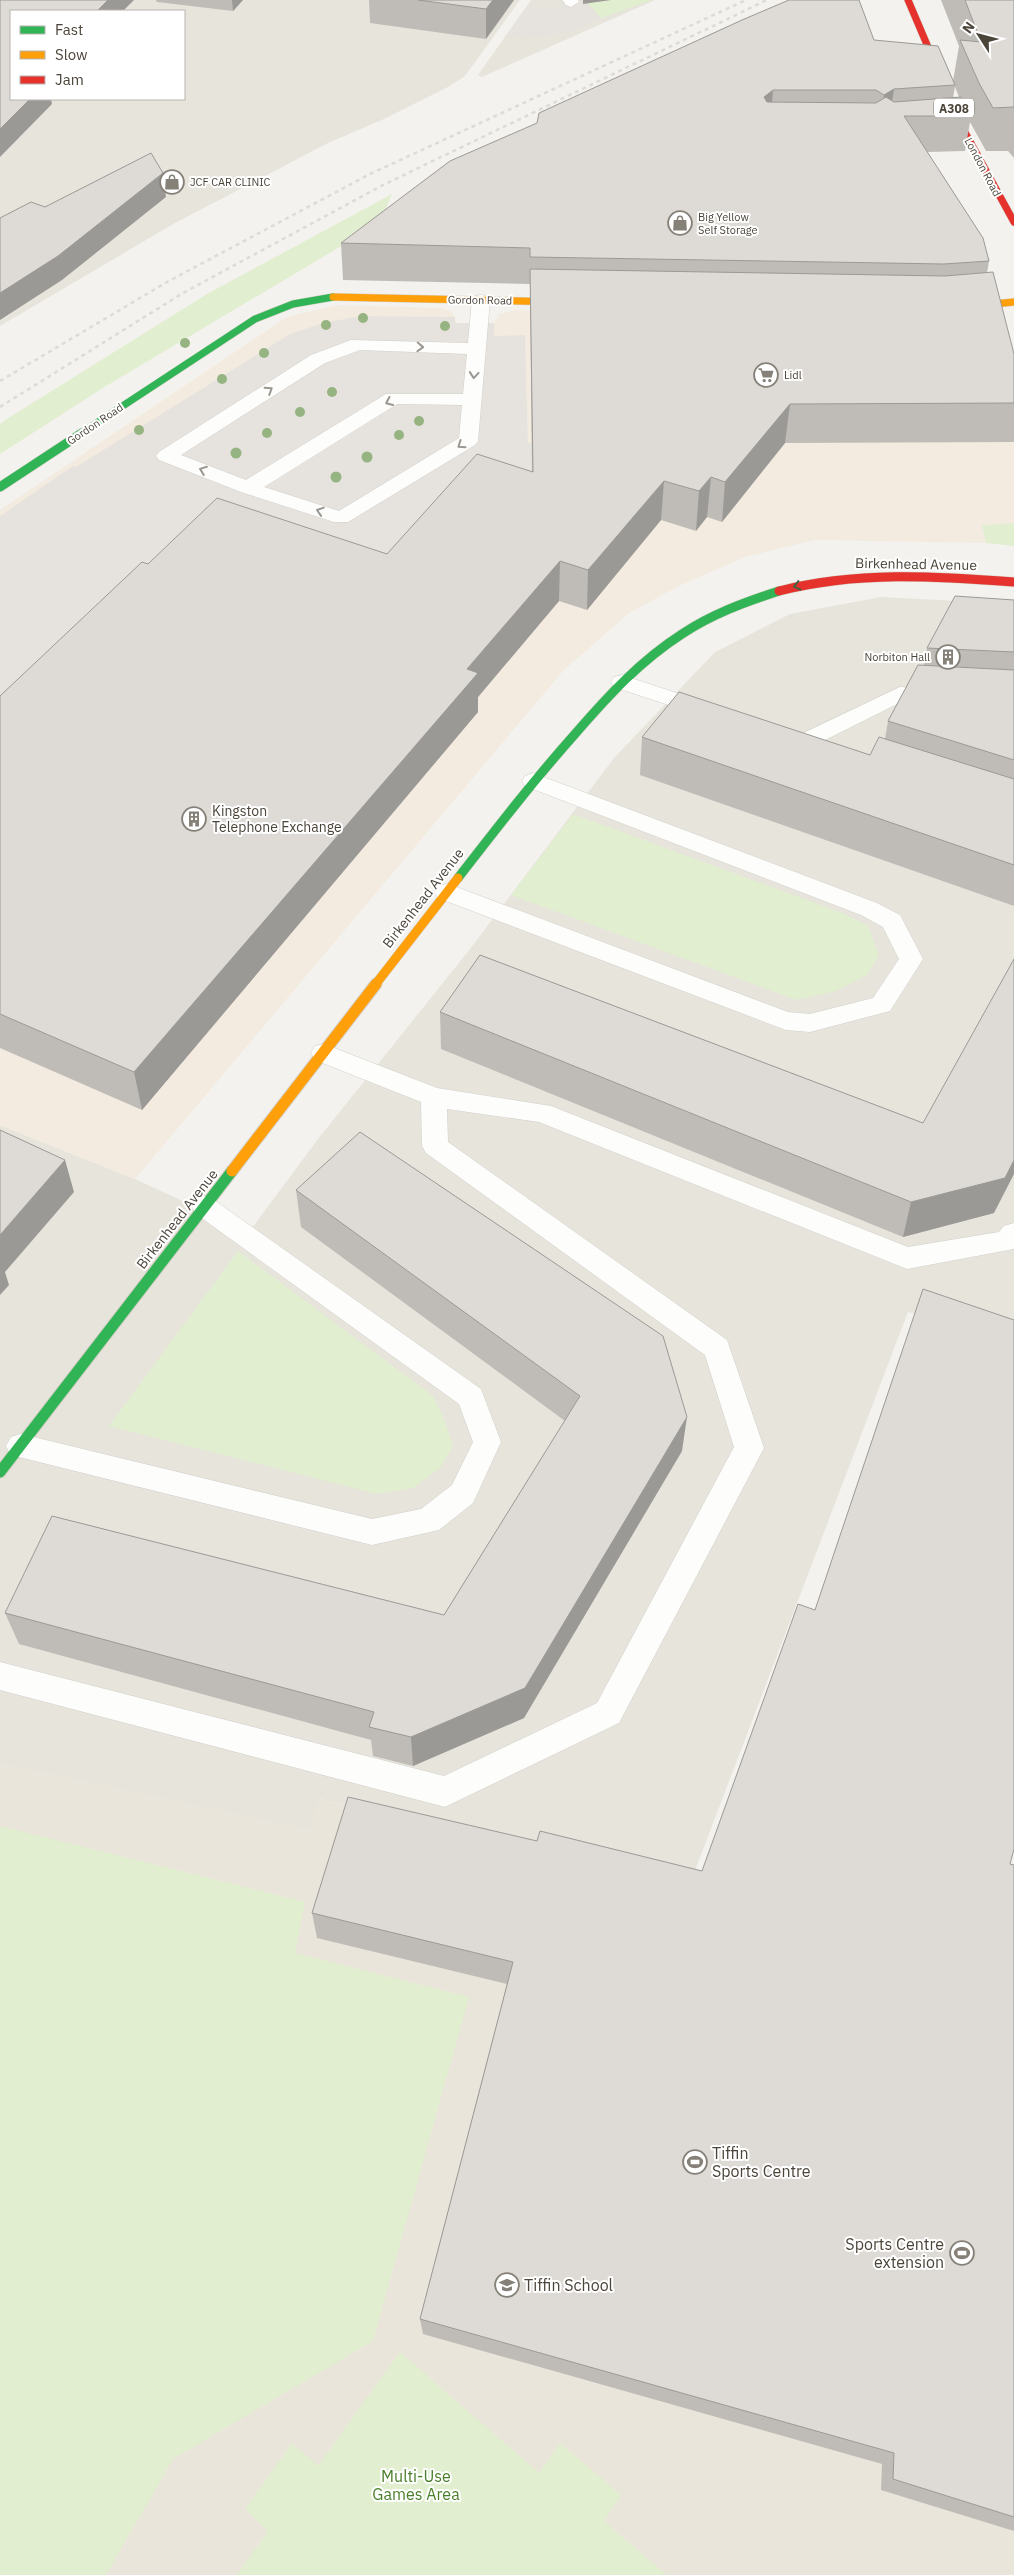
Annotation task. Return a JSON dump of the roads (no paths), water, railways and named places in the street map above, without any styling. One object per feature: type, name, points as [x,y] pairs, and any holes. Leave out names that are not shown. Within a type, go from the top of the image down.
[{"type":"street","name":"London Road","points":[[908,0],[962,127],[1014,222]]},
{"type":"street","name":"Gordon Road","points":[[0,487],[212,347],[268,312],[291,302],[315,297],[580,302]]},
{"type":"street","points":[[954,307],[1014,302]]},
{"type":"street","name":"Birkenhead Avenue","points":[[0,1472],[533,781],[622,682],[655,653],[690,629],[720,613],[778,590],[817,582],[893,576],[1014,582]]},
{"type":"lane","points":[[944,129],[962,127]]},
{"type":"lane","points":[[476,349],[358,344],[318,359],[166,456],[248,488],[341,518],[468,441],[481,300]]},
{"type":"lane","points":[[248,488],[393,398],[472,400]]},
{"type":"lane","points":[[622,682],[726,717]]},
{"type":"lane","points":[[829,752],[792,740],[900,694],[1014,700]]},
{"type":"lane","points":[[446,892],[786,1021],[810,1023],[881,1006],[911,959],[892,921],[869,910],[533,781]]},
{"type":"lane","points":[[324,1053],[434,1097],[542,1113],[907,1258],[1007,1241],[1014,1234]]},
{"type":"lane","points":[[0,1676],[446,1792],[608,1713],[749,1448],[717,1348],[435,1146],[434,1097]]},
{"type":"lane","points":[[21,1446],[372,1532],[428,1521],[463,1494],[487,1442],[470,1397],[205,1207]]},
{"type":"railway","points":[[0,381],[167,282],[370,174],[746,0]]},
{"type":"railway","points":[[0,407],[183,293],[383,185],[767,0]]},
{"type":"place","name":"JCF CAR CLINIC","points":[[172,182]]},
{"type":"place","name":"Big Yellow Self Storage","points":[[680,223]]},
{"type":"place","name":"Lidl","points":[[766,375]]},
{"type":"place","name":"Norbiton Hall","points":[[948,657]]},
{"type":"place","name":"Kingston Telephone Exchange","points":[[194,819]]},
{"type":"place","name":"Tiffin Sports Centre","points":[[695,2162]]},
{"type":"place","name":"Sports Centre extension","points":[[962,2253]]},
{"type":"place","name":"Tiffin School","points":[[507,2285]]},
{"type":"park label","name":"Multi-Use Games Area","points":[[416,2485]]}]
